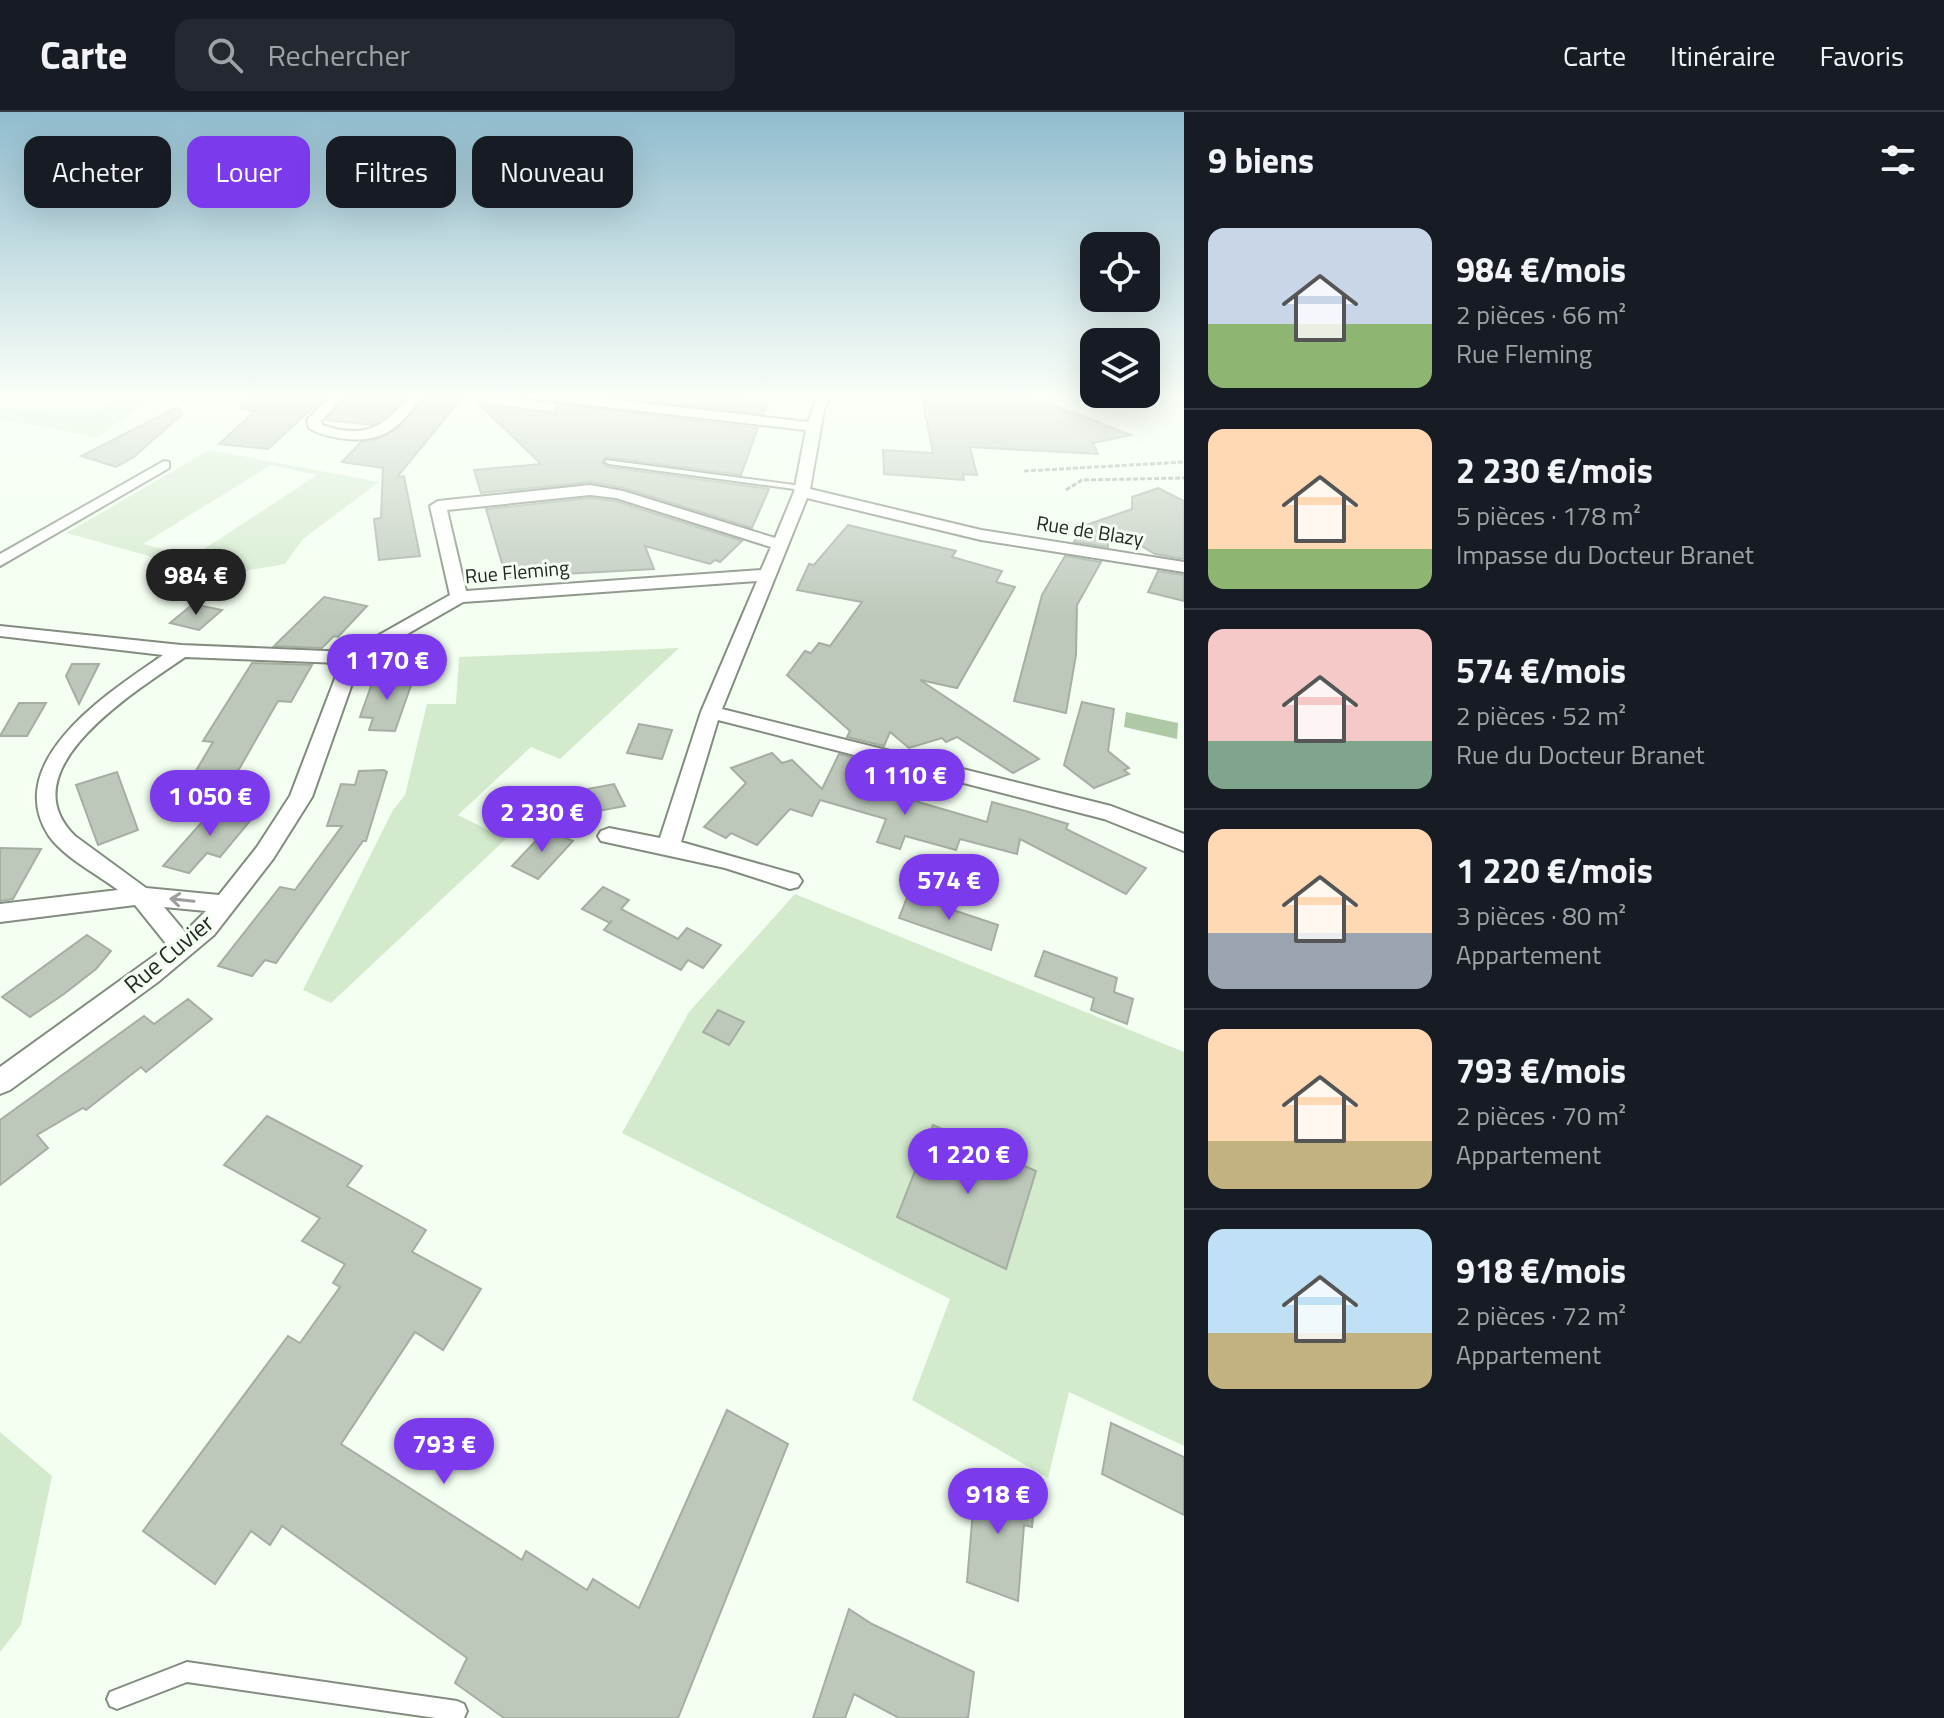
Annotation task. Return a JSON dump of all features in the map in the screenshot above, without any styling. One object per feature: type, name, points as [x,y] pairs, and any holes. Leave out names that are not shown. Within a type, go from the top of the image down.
[{"type":"street","points":[[0,561],[159,468]]},
{"type":"street","points":[[668,847],[711,712],[802,490],[806,468]]},
{"type":"street","points":[[459,597],[438,506],[590,490],[618,494],[779,544]]},
{"type":"street","name":"Rue de Blazy","points":[[802,490],[981,535],[1184,567]]},
{"type":"street","name":"Rue Fleming","points":[[352,658],[459,597],[765,575]]},
{"type":"street","points":[[0,631],[181,651],[352,658]]},
{"type":"street","points":[[181,651],[72,730],[43,781],[42,805],[56,830],[139,896],[183,947]]},
{"type":"street","name":"Rue Cuvier","points":[[0,1082],[205,929],[265,853],[301,797],[352,658]]},
{"type":"street","points":[[711,712],[1111,813],[1184,843]]},
{"type":"street","points":[[609,836],[728,861],[790,881]]},
{"type":"street","points":[[0,913],[139,896],[225,904]]},
{"type":"lane","points":[[650,468],[802,490]]},
{"type":"lane","points":[[117,1699],[187,1672],[457,1711]]},
{"type":"path","points":[[1024,471],[1078,468]]},
{"type":"path","points":[[1066,490],[1082,480],[1184,478]]},
{"type":"shaded area","points":[[178,468],[266,468],[143,544],[192,557],[317,475],[285,468],[304,468],[379,482],[303,539],[285,564],[238,572],[195,569],[67,533]]},
{"type":"shaded area","points":[[679,648],[560,759],[531,747],[458,815],[506,839],[331,1003],[303,990],[393,810],[405,795],[427,704],[456,704],[459,657]]},
{"type":"shaded area","points":[[1126,712],[1178,723],[1177,739],[1124,727]]},
{"type":"shaded area","points":[[795,894],[1184,1052],[1184,1446],[1069,1392],[1048,1478],[912,1400],[950,1299],[622,1133],[689,1012]]},
{"type":"shaded area","points":[[0,1432],[52,1476],[21,1625],[0,1652]]},
{"type":"building","points":[[383,468],[404,468],[397,477],[404,476],[420,556],[379,560],[374,519],[381,518]]},
{"type":"building","points":[[616,468],[769,489],[752,528],[624,488],[591,482],[481,493],[474,470]]},
{"type":"building","points":[[688,468],[744,468],[741,475]]},
{"type":"building","points":[[884,468],[975,468],[977,475],[963,474],[964,480],[884,474]]},
{"type":"building","points":[[1158,488],[1184,501],[1184,559],[1155,554],[1108,526],[1108,547],[1074,542],[1083,526],[1132,509],[1132,497]]},
{"type":"building","points":[[590,498],[615,501],[742,541],[720,562],[715,560],[710,564],[645,546],[654,569],[506,577],[486,509]]},
{"type":"building","points":[[848,525],[956,551],[952,557],[1002,571],[996,582],[1015,587],[957,688],[920,680],[1039,759],[1013,773],[957,737],[946,742],[942,738],[909,748],[890,732],[884,746],[847,737],[850,731],[787,675],[805,651],[811,653],[819,643],[830,646],[862,602],[797,590],[809,564],[814,565]]},
{"type":"building","points":[[1065,556],[1101,562],[1077,605],[1076,655],[1066,713],[1014,701],[1042,595]]},
{"type":"building","points":[[1158,571],[1184,575],[1184,601],[1148,592]]},
{"type":"building","points":[[324,597],[367,606],[338,637],[334,636],[322,648],[274,646]]},
{"type":"building","points":[[193,604],[222,610],[199,630],[170,623]]},
{"type":"building","points":[[252,663],[312,665],[291,702],[278,701],[234,778],[194,774],[213,742],[203,741]]},
{"type":"building","points":[[72,664],[99,664],[79,704],[66,676]]},
{"type":"building","points":[[389,673],[415,674],[395,731],[369,730],[373,718],[360,717],[372,683],[385,684]]},
{"type":"building","points":[[1082,702],[1114,709],[1108,751],[1129,768],[1124,770],[1129,774],[1094,788],[1064,765]]},
{"type":"building","points":[[19,703],[46,703],[27,736],[0,736]]},
{"type":"building","points":[[639,724],[672,730],[662,759],[627,753]]},
{"type":"building","points":[[772,753],[782,763],[792,760],[822,789],[839,754],[877,764],[867,787],[987,822],[992,802],[1029,812],[1068,824],[1066,829],[1146,868],[1126,894],[1020,839],[1017,854],[960,839],[956,850],[905,836],[900,849],[877,842],[886,819],[820,800],[812,816],[790,809],[757,845],[731,833],[726,838],[704,827],[746,783],[731,768]]},
{"type":"building","points":[[359,771],[387,772],[366,841],[363,841],[276,963],[265,960],[252,976],[218,966],[280,887],[295,890],[342,826],[327,826],[341,784],[355,785]]},
{"type":"building","points":[[117,772],[138,830],[98,845],[76,785]]},
{"type":"building","points":[[614,784],[625,806],[577,815],[566,793]]},
{"type":"building","points":[[217,805],[255,815],[220,857],[207,853],[189,873],[163,866]]},
{"type":"building","points":[[546,830],[573,841],[538,879],[512,866]]},
{"type":"building","points":[[0,848],[41,849],[13,899],[0,901]]},
{"type":"building","points":[[603,887],[629,900],[621,909],[678,939],[687,928],[721,945],[703,968],[688,960],[681,970],[604,930],[610,923],[582,909]]},
{"type":"building","points":[[908,895],[998,925],[991,950],[899,918]]},
{"type":"building","points":[[87,935],[111,951],[96,969],[64,994],[30,1017],[2,997]]},
{"type":"building","points":[[1044,951],[1117,978],[1114,992],[1133,999],[1127,1024],[1091,1010],[1094,998],[1035,976]]},
{"type":"building","points":[[188,999],[212,1019],[146,1072],[141,1067],[86,1110],[83,1108],[37,1135],[48,1148],[0,1185],[0,1120],[144,1016],[154,1024]]},
{"type":"building","points":[[718,1010],[744,1022],[729,1045],[703,1032]]},
{"type":"building","points":[[267,1116],[362,1166],[347,1186],[426,1230],[412,1252],[481,1289],[443,1350],[415,1332],[341,1444],[522,1560],[526,1551],[587,1590],[593,1579],[639,1608],[727,1410],[788,1444],[678,1718],[504,1718],[455,1683],[467,1658],[282,1526],[270,1545],[251,1531],[215,1584],[143,1531],[288,1336],[300,1343],[340,1287],[333,1283],[345,1264],[302,1241],[320,1218],[224,1165]]},
{"type":"building","points":[[933,1125],[1036,1171],[1006,1269],[897,1217]]},
{"type":"building","points":[[1111,1423],[1184,1457],[1184,1515],[1102,1474]]},
{"type":"building","points":[[976,1475],[1035,1495],[1032,1527],[1024,1525],[1018,1601],[967,1582]]},
{"type":"building","points":[[849,1609],[872,1624],[974,1672],[968,1718],[899,1718],[854,1694],[845,1718],[813,1718]]}]
